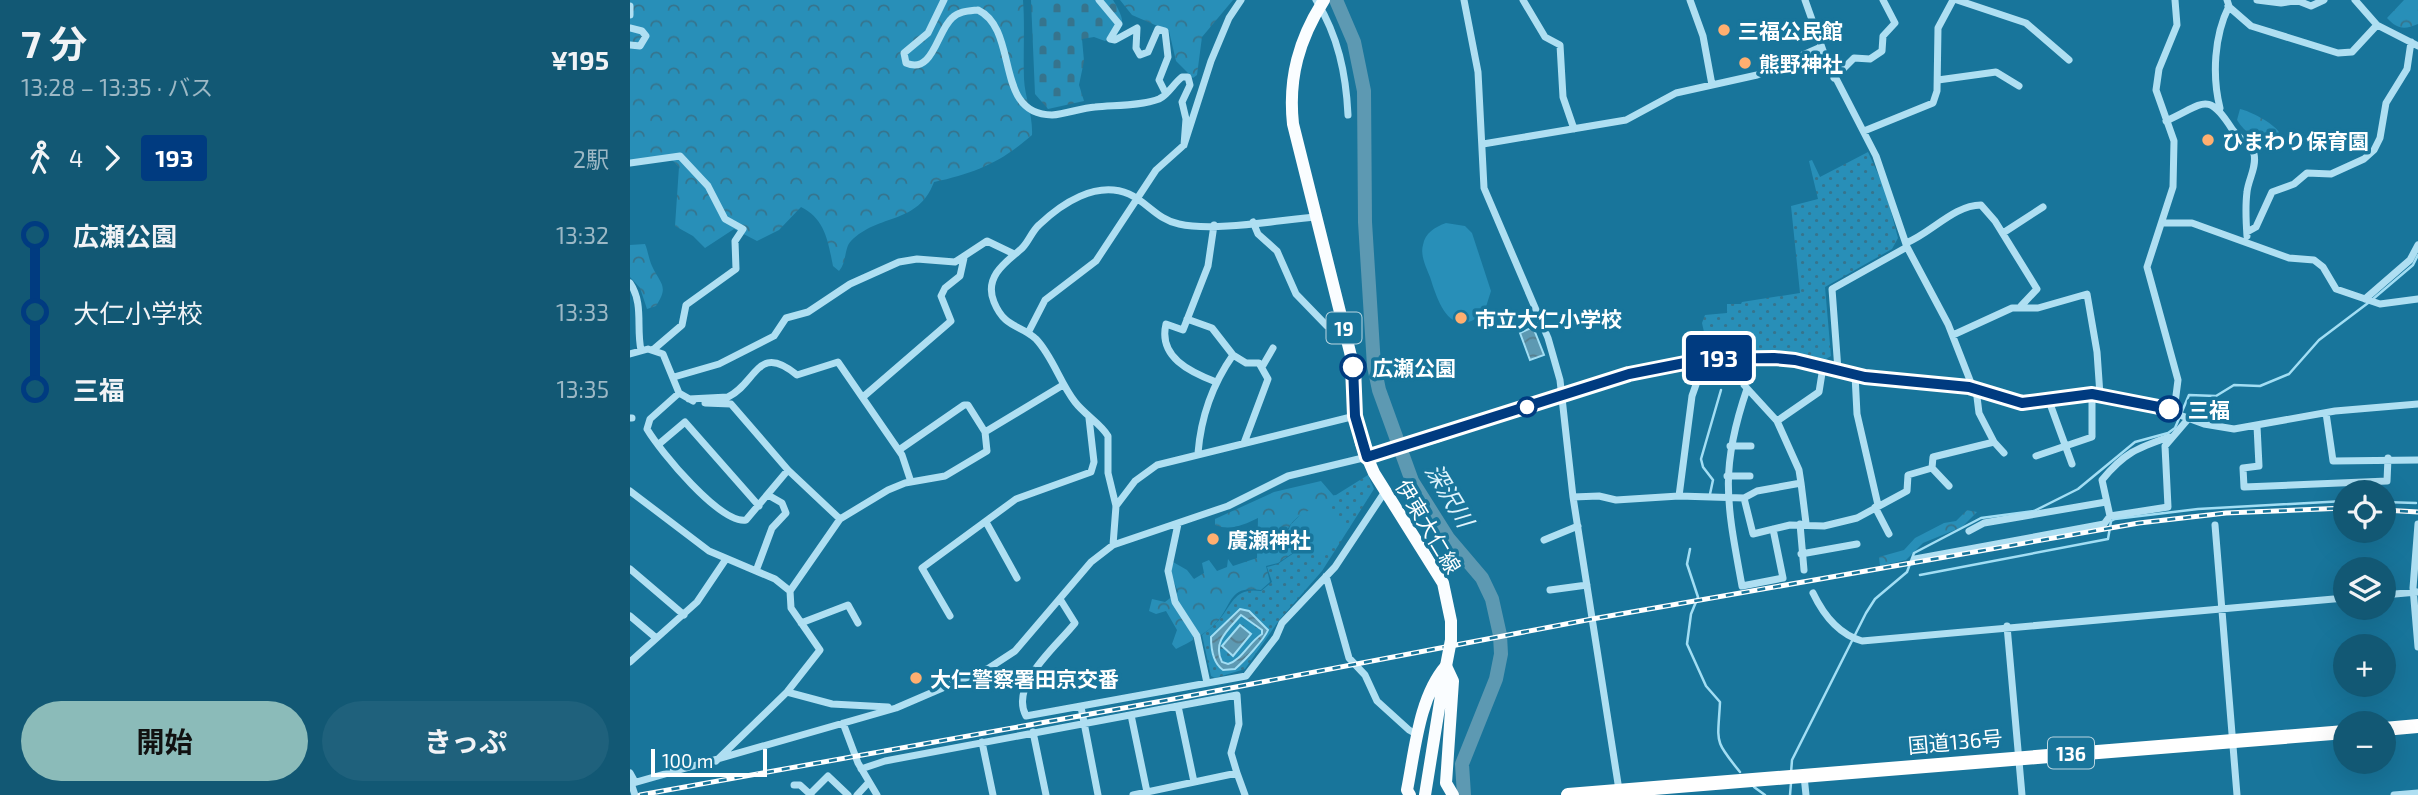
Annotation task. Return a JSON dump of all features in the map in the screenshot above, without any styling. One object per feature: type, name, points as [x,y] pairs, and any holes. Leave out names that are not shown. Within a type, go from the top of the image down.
[{"type":"highway","points":[[2396,728],[2418,726]]},
{"type":"highway","name":"国道136号","points":[[1568,795],[2333,733]]},
{"type":"main road","name":"伊東大仁線","points":[[1320,2],[1301,41],[1291,95],[1293,124],[1353,364],[1355,416],[1367,457],[1443,583],[1450,610],[1451,640],[1430,750],[1425,795]]},
{"type":"main road","points":[[1408,793],[1418,734],[1435,679],[1446,666],[1452,681],[1443,789],[1453,795]]},
{"type":"street","points":[[944,0],[928,33],[904,53],[906,63],[918,65],[928,60],[952,18],[962,12],[978,10],[992,19],[998,29],[1007,72],[1024,104],[1032,110],[1054,115],[1158,99],[1182,76],[1188,77],[1190,85],[1182,102],[1186,127],[1184,145]]},
{"type":"street","points":[[1100,0],[1119,24],[1110,38],[1115,40],[1137,29],[1136,48],[1140,55],[1148,52],[1158,29],[1165,31],[1168,57],[1159,80],[1166,94]]},
{"type":"street","points":[[1028,333],[1045,300],[1096,261],[1156,170],[1184,145],[1191,131],[1211,61],[1229,18],[1241,0]]},
{"type":"street","points":[[1464,0],[1478,72],[1486,193],[1548,338],[1562,395],[1573,497],[1619,792]]},
{"type":"street","points":[[1523,0],[1532,10],[1542,33],[1560,45],[1563,97],[1574,129]]},
{"type":"street","points":[[1690,0],[1703,36],[1712,85]]},
{"type":"street","points":[[1805,0],[1834,78],[1864,131],[1888,184],[1907,245],[1953,335],[1975,389],[1979,413],[1994,443],[2004,453]]},
{"type":"street","points":[[1834,78],[1854,58],[1870,59],[1882,51],[1883,36],[1895,23],[1883,0]]},
{"type":"street","points":[[1864,131],[1928,107],[1936,98],[1938,28],[1955,0],[2026,23],[2069,60]]},
{"type":"street","points":[[1915,559],[2104,524],[2110,516],[2168,507],[2165,446],[2181,414],[2178,380],[2147,267],[2173,187],[2175,149],[2158,99],[2156,83],[2177,25],[2175,0]]},
{"type":"street","points":[[2257,0],[2298,0],[2311,5],[2324,0]]},
{"type":"street","points":[[2246,232],[2254,230],[2272,192],[2294,184],[2307,173],[2331,174],[2369,155],[2380,138],[2386,103],[2407,69],[2415,44],[2377,25],[2355,0]]},
{"type":"street","points":[[1320,2],[1337,43],[1345,74],[1348,115]]},
{"type":"street","points":[[2247,244],[2247,192],[2254,156],[2220,108],[2214,83],[2222,19],[2228,3],[2251,26],[2338,53],[2352,52],[2377,25]]},
{"type":"street","points":[[630,6],[630,15]]},
{"type":"street","points":[[630,28],[642,31],[646,36],[640,46],[630,45]]},
{"type":"street","points":[[1483,144],[1626,120],[1676,93],[1758,75],[1821,47]]},
{"type":"street","points":[[1938,80],[1996,72],[2019,86]]},
{"type":"street","points":[[2166,121],[2202,105],[2220,108]]},
{"type":"street","points":[[630,163],[680,156],[714,194],[725,219],[743,229],[734,241],[736,269],[686,305],[682,325],[654,349],[630,354]]},
{"type":"street","points":[[1113,545],[1116,506],[1108,472],[1108,436],[1089,418],[1063,385],[1040,344],[1006,320],[992,293],[998,269],[1021,250],[1037,226],[1074,198],[1115,192],[1136,198],[1166,220],[1192,226],[1316,217]]},
{"type":"street","points":[[1838,370],[1832,289],[1924,236],[1946,218],[1979,204],[2003,233],[2036,289],[2021,306],[1953,335]]},
{"type":"street","points":[[2003,233],[2043,207]]},
{"type":"street","points":[[1253,222],[1258,234],[1277,251],[1296,294],[1327,326],[1345,331]]},
{"type":"street","points":[[2162,223],[2192,223],[2289,258],[2314,260],[2323,267],[2332,286],[2384,305],[2418,299]]},
{"type":"street","points":[[1214,225],[1208,266],[1183,330],[1166,324],[1166,345],[1180,367],[1216,382]]},
{"type":"street","points":[[674,377],[719,364],[774,336],[786,318],[808,312],[850,284],[888,266],[917,259],[949,263],[964,258],[987,241],[1014,254]]},
{"type":"street","points":[[2365,299],[2410,260],[2418,244]]},
{"type":"street","points":[[863,397],[951,321],[941,296],[944,288],[960,276],[964,258]]},
{"type":"street","points":[[630,283],[639,304],[638,337],[641,350]]},
{"type":"street","points":[[2021,306],[2039,308],[2087,293],[2098,352],[2092,437],[2036,456]]},
{"type":"street","points":[[1187,319],[1212,328],[1233,355],[1246,363],[1259,363],[1268,379],[1244,443]]},
{"type":"street","points":[[1262,367],[1273,348]]},
{"type":"street","points":[[654,349],[666,358],[679,393],[689,399],[731,404],[788,470],[840,519]]},
{"type":"street","points":[[1198,453],[1202,418],[1216,382],[1233,355]]},
{"type":"street","points":[[1742,358],[1747,389],[1766,405],[1777,421],[1799,470],[1803,524],[1801,554],[1804,570]]},
{"type":"street","points":[[632,783],[896,708],[1002,662],[1091,562],[1113,545],[1228,506],[1288,476],[1439,436],[1639,371],[1705,359],[1774,358],[1855,375],[1975,389],[2022,403],[2096,395],[2181,414],[2222,428],[2256,426],[2326,413],[2418,404]]},
{"type":"street","points":[[1679,496],[1692,396],[1705,359]]},
{"type":"street","points":[[689,399],[728,397],[758,367],[769,362],[776,362],[797,375],[838,362],[899,450],[912,482]]},
{"type":"street","points":[[1777,421],[1819,392],[1823,367]]},
{"type":"street","points":[[1855,375],[1857,414],[1877,506],[1889,534]]},
{"type":"street","points":[[985,432],[1063,385]]},
{"type":"street","points":[[1747,389],[1730,446],[1726,498],[1742,586],[1783,578],[1773,529]]},
{"type":"street","points":[[679,393],[648,422],[649,432],[718,511],[744,521],[788,470]]},
{"type":"street","points":[[2049,401],[2072,464]]},
{"type":"street","points":[[716,761],[787,692],[820,650],[789,604],[790,591],[840,519],[888,490],[944,476],[966,466],[987,451],[985,432],[966,405],[899,450]]},
{"type":"street","points":[[2326,413],[2333,461],[2388,458],[2418,460]]},
{"type":"street","points":[[1116,506],[1127,490],[1151,468],[1198,453],[1355,416]]},
{"type":"street","points":[[950,616],[921,569],[1021,496],[1091,472],[1094,462],[1089,418]]},
{"type":"street","points":[[659,444],[685,422],[759,506]]},
{"type":"street","points":[[2256,426],[2259,466],[2243,468],[2244,487],[2387,481],[2388,458]]},
{"type":"street","points":[[2110,516],[2102,480],[2120,460],[2140,446],[2172,436]]},
{"type":"street","points":[[1949,486],[1932,468],[1933,457],[1994,443]]},
{"type":"street","points":[[1730,446],[1751,446]]},
{"type":"street","points":[[1744,498],[1754,534],[1803,524],[1832,524],[1857,518],[1907,491],[1908,475],[1932,468]]},
{"type":"street","points":[[1727,476],[1750,476]]},
{"type":"street","points":[[1573,497],[1594,495],[1616,500],[1679,496],[1744,498],[1757,491],[1801,483]]},
{"type":"street","points":[[1060,599],[1075,623],[1030,680],[1021,704],[1029,717],[1245,676],[1276,637],[1282,623],[1326,576],[1386,489]]},
{"type":"street","points":[[630,491],[693,540],[726,559],[775,579],[790,591]]},
{"type":"street","points":[[756,571],[772,528],[786,513],[782,503],[768,495]]},
{"type":"street","points":[[1969,531],[1984,523],[2106,502]]},
{"type":"street","points":[[986,523],[1017,578]]},
{"type":"street","points":[[1178,524],[1168,571],[1175,603],[1197,636],[1207,683]]},
{"type":"street","points":[[2418,524],[2418,647]]},
{"type":"street","points":[[2214,525],[2237,795]]},
{"type":"street","points":[[1544,540],[1578,526]]},
{"type":"street","points":[[1801,554],[1857,544]]},
{"type":"street","points":[[631,660],[697,602],[726,559]]},
{"type":"street","points":[[631,570],[684,615]]},
{"type":"street","points":[[1326,576],[1349,658],[1365,675],[1377,701],[1409,730],[1418,734]]},
{"type":"street","points":[[1550,590],[1587,585]]},
{"type":"street","points":[[1813,593],[1828,618],[1857,640],[2333,599]]},
{"type":"street","points":[[2396,594],[2416,593]]},
{"type":"street","points":[[801,623],[848,605],[858,623]]},
{"type":"street","points":[[630,615],[655,637]]},
{"type":"street","points":[[2007,626],[2022,795]]},
{"type":"street","points":[[787,692],[832,704],[896,708]]},
{"type":"street","points":[[861,769],[885,761],[1237,695],[1238,724],[1231,753],[1245,795]]},
{"type":"street","points":[[1178,706],[1194,782]]},
{"type":"street","points":[[1081,707],[1098,795]]},
{"type":"street","points":[[1130,715],[1147,792]]},
{"type":"street","points":[[843,723],[861,769],[877,795]]},
{"type":"street","points":[[1033,733],[1046,795]]},
{"type":"street","points":[[982,742],[993,795]]},
{"type":"street","points":[[630,773],[635,795]]},
{"type":"street","points":[[1133,795],[1237,773]]},
{"type":"street","points":[[794,785],[800,785],[811,795],[828,776],[848,795]]},
{"type":"street","points":[[1795,776],[1806,795]]},
{"type":"street","points":[[858,795],[869,782]]},
{"type":"street","points":[[2394,795],[2418,793]]},
{"type":"green space","points":[[630,0],[1023,0],[1024,79],[1032,135],[986,166],[934,182],[927,196],[908,212],[862,232],[849,244],[839,271],[833,266],[820,224],[801,207],[779,230],[757,241],[734,229],[705,248],[693,236],[675,226],[679,167],[671,159],[630,161]]},
{"type":"green space","points":[[1031,0],[1113,0],[1117,7],[1122,19],[1118,32],[1105,41],[1094,37],[1082,39],[1084,61],[1079,85],[1084,101],[1048,109],[1035,94]]},
{"type":"green space","points":[[1120,0],[1233,0],[1202,37],[1197,75],[1193,78],[1176,61],[1169,31],[1132,15]]},
{"type":"green space","points":[[2404,0],[2418,0],[2418,24],[2401,27],[2387,18]]},
{"type":"green space","points":[[2240,109],[2261,118],[2276,129],[2279,132],[2276,143],[2272,146],[2244,129],[2237,120]]},
{"type":"green space","points":[[1868,152],[1885,189],[1898,238],[1892,249],[1825,287],[1831,356],[1826,359],[1786,351],[1708,350],[1702,323],[1705,315],[1727,313],[1727,304],[1800,293],[1791,206],[1818,199],[1809,161],[1812,160],[1820,177]]},
{"type":"green space","points":[[1446,223],[1465,226],[1472,233],[1491,291],[1484,313],[1472,321],[1462,323],[1447,315],[1437,297],[1423,257],[1422,249],[1428,234]]},
{"type":"green space","points":[[645,244],[663,290],[656,306],[647,309],[640,288],[630,277],[630,245]]},
{"type":"green space","points":[[1368,475],[1374,489],[1322,571],[1280,619],[1245,669],[1215,678],[1211,676],[1202,635],[1217,622],[1240,594],[1252,590],[1261,591],[1272,582],[1267,567],[1278,564],[1301,548],[1287,533],[1291,524],[1319,497],[1336,495]]},
{"type":"green space","points":[[1321,481],[1333,495],[1332,502],[1299,516],[1286,533],[1300,548],[1278,563],[1266,566],[1270,582],[1261,590],[1243,590],[1237,593],[1213,626],[1176,649],[1172,644],[1177,630],[1166,611],[1156,614],[1149,611],[1152,599],[1165,602],[1178,592],[1170,572],[1173,562],[1187,570],[1194,579],[1204,573],[1202,563],[1209,560],[1217,571],[1227,567],[1228,559],[1233,566],[1257,558],[1258,518],[1232,527],[1215,525],[1215,519],[1274,492]]},
{"type":"green space","points":[[1321,500],[1350,527],[1323,557],[1293,530]]},
{"type":"green space","points":[[1967,510],[1977,512],[1962,527],[1923,543],[1906,560],[1880,566],[1879,557],[1904,550],[1915,538],[1944,523],[1956,521]]},
{"type":"water","points":[[1533,327],[1544,355],[1530,360],[1520,333]]},
{"type":"water","points":[[1240,609],[1249,611],[1268,630],[1235,669],[1223,670],[1217,664],[1211,637]],"holes":[[[1241,615],[1262,630],[1262,634],[1237,659],[1228,664],[1222,662],[1219,655],[1220,642]]]},
{"type":"water","points":[[1240,625],[1251,634],[1233,656],[1222,646]]},
{"type":"waterway","name":"深沢川","points":[[1336,0],[1354,42],[1364,91],[1365,222],[1374,366],[1379,390],[1412,481],[1448,538],[1482,578],[1492,599],[1500,635],[1501,654],[1496,679],[1462,764],[1464,795]]},
{"type":"waterway","points":[[2373,299],[2413,265],[2418,255]]},
{"type":"waterway","points":[[1791,773],[1792,760],[1866,613],[1875,599],[1907,572],[1914,553],[1981,518],[2034,511],[2078,489],[2135,442],[2168,433],[2175,428],[2189,395],[2216,396],[2234,385],[2260,386],[2289,374],[2319,340],[2368,303]]},
{"type":"waterway","points":[[1710,494],[1713,480],[1703,467],[1701,459],[1721,390]]},
{"type":"waterway","points":[[1920,575],[2108,539],[2111,521],[2115,519],[2198,509],[2333,502]]},
{"type":"waterway","points":[[2396,502],[2416,503]]},
{"type":"waterway","points":[[1690,549],[1687,564],[1698,597],[1691,614],[1687,644],[1706,686],[1720,702],[1719,740],[1725,753],[1740,772]]},
{"type":"waterway","points":[[1790,795],[1791,783]]},
{"type":"waterway","points":[[1754,787],[1765,795]]},
{"type":"railway","points":[[640,795],[1168,700],[1592,619],[2139,523],[2226,513],[2333,509]]},
{"type":"railway","points":[[2396,511],[2418,512]]},
{"type":"bus line","name":"193","points":[[1353,367],[1355,416],[1367,457],[1447,434],[1629,374],[1672,363],[1705,359],[1795,360],[1865,377],[1969,387],[2011,401],[2030,404],[2092,394],[2169,409]]},
{"type":"place","name":"三福公民館","points":[[1724,30]]},
{"type":"place","name":"熊野神社","points":[[1745,63]]},
{"type":"place","name":"ひまわり保育園","points":[[2208,140]]},
{"type":"place","name":"市立大仁小学校","points":[[1461,318]]},
{"type":"place","name":"広瀬公園","points":[[1353,367]]},
{"type":"place","name":"三福","points":[[2169,409]]},
{"type":"place","name":"廣瀬神社","points":[[1213,539]]},
{"type":"place","name":"大仁警察署田京交番","points":[[916,678]]}]
